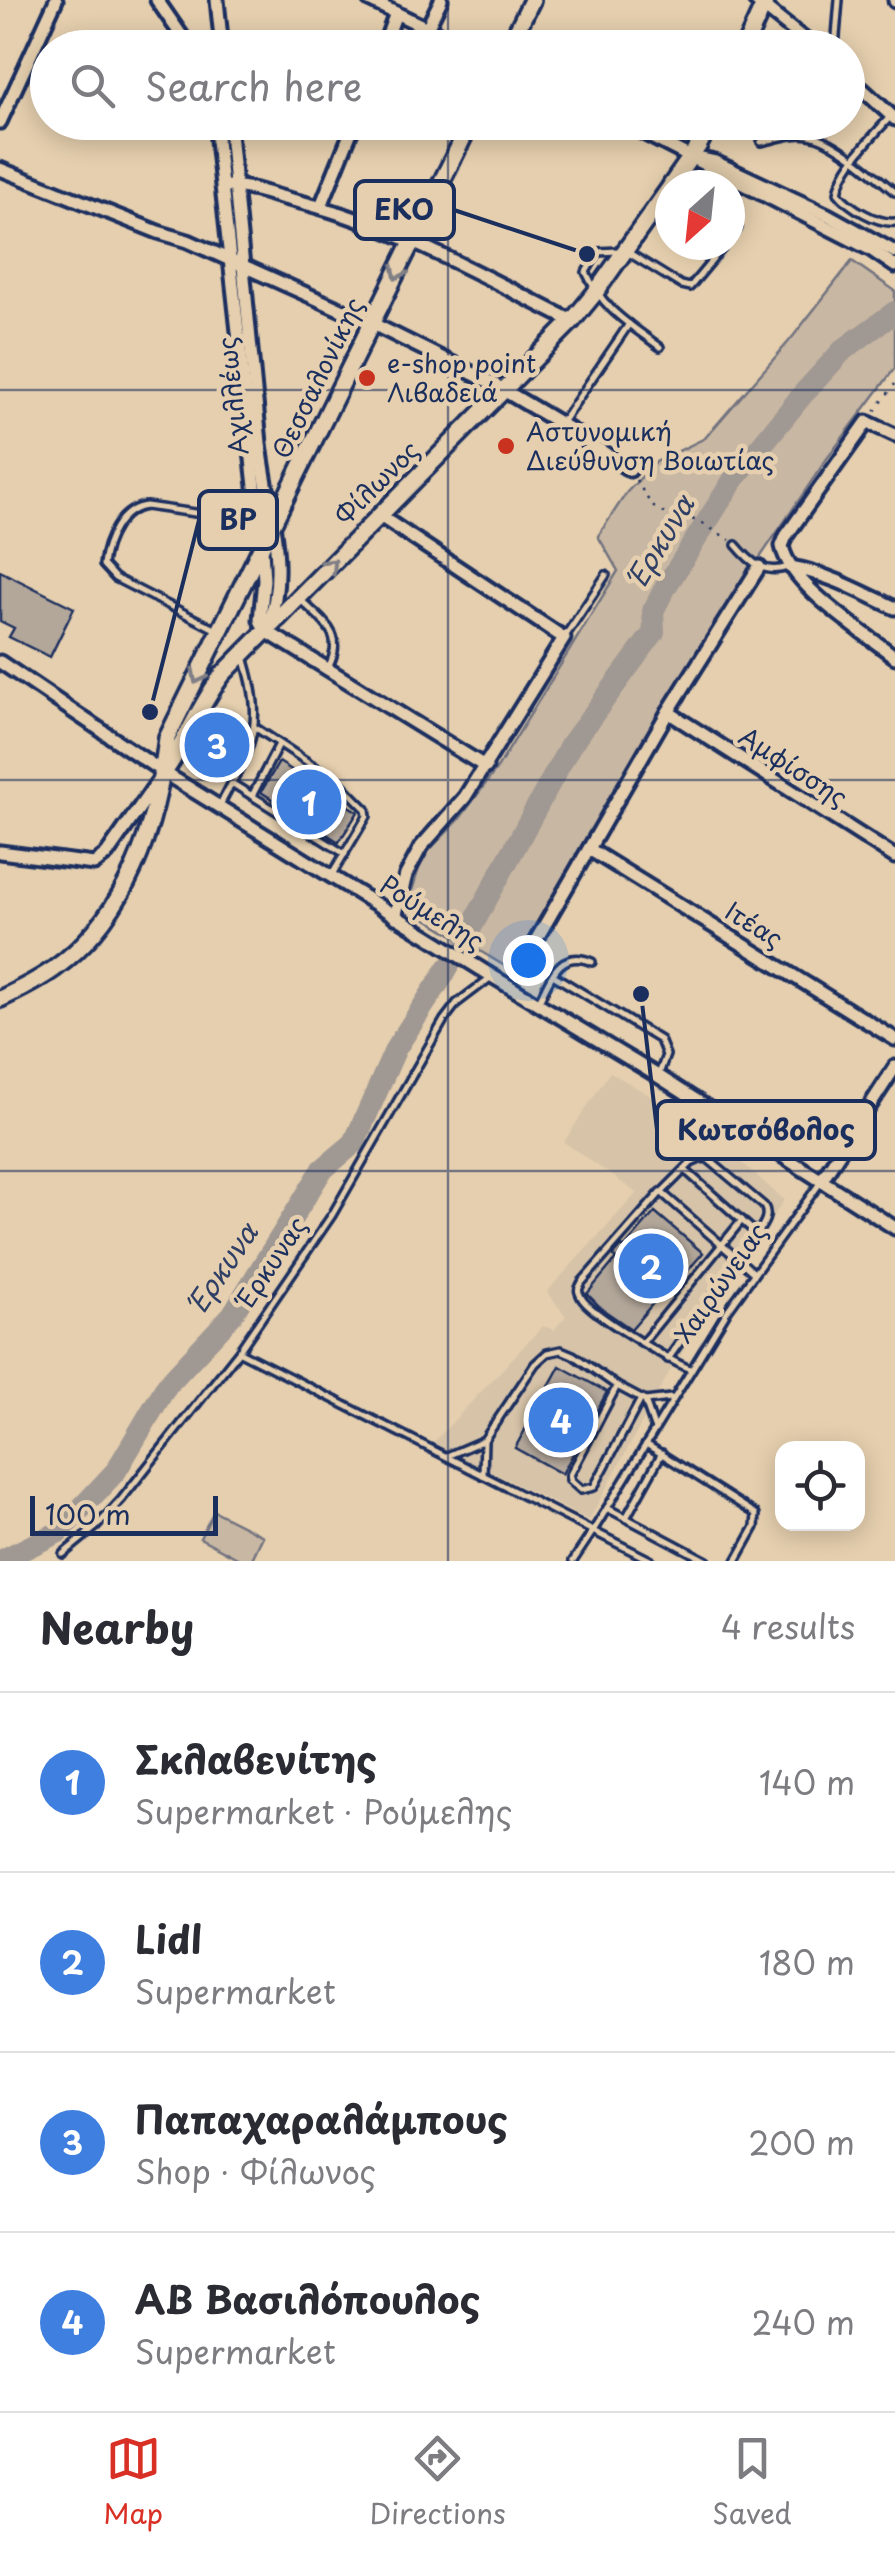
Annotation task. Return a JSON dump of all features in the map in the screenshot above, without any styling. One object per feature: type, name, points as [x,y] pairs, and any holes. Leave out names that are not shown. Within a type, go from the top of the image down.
[{"type":"main road","points":[[517,30],[532,0]]},
{"type":"main road","points":[[751,30],[762,2]]},
{"type":"main road","name":"Θεσσαλονίκης","points":[[0,998],[58,966],[114,905],[142,851],[163,772],[167,738],[262,550],[266,524],[373,324],[463,140]]},
{"type":"main road","name":"Φίλωνος","points":[[682,170],[700,140]]},
{"type":"main road","name":"Φίλωνος","points":[[163,772],[182,747],[215,684],[572,321],[655,208]]},
{"type":"street","points":[[42,30],[56,0]]},
{"type":"street","points":[[157,0],[178,30]]},
{"type":"street","points":[[217,0],[218,30]]},
{"type":"street","points":[[369,0],[431,30]]},
{"type":"street","points":[[427,28],[440,0]]},
{"type":"street","points":[[762,2],[795,30]]},
{"type":"street","points":[[390,30],[396,13]]},
{"type":"street","points":[[0,122],[30,57]]},
{"type":"street","points":[[865,91],[893,117]]},
{"type":"street","name":"Αχιλλέως","points":[[219,140],[229,186]]},
{"type":"street","name":"Αχιλλέως","points":[[229,140],[235,262],[276,578],[266,631]]},
{"type":"street","points":[[321,206],[348,140]]},
{"type":"street","points":[[659,140],[870,249],[895,266]]},
{"type":"street","points":[[692,156],[715,162],[828,215],[895,252]]},
{"type":"street","points":[[0,169],[188,241],[373,324],[504,390],[630,470]]},
{"type":"street","points":[[229,186],[321,206],[413,241],[572,321]]},
{"type":"street","points":[[895,435],[867,422],[782,546],[790,567],[807,587],[895,657]]},
{"type":"street","points":[[380,516],[564,638],[466,798],[421,847],[406,875],[396,917]]},
{"type":"street","points":[[262,550],[260,620],[266,631],[486,767]]},
{"type":"street","points":[[528,954],[668,712],[759,567]]},
{"type":"street","points":[[790,567],[809,570],[895,608]]},
{"type":"street","name":"Ρούμελης","points":[[0,662],[219,808],[658,1076],[895,1228]]},
{"type":"street","name":"Αμφίσσης","points":[[668,712],[895,857]]},
{"type":"street","points":[[0,852],[94,864],[107,854],[163,772]]},
{"type":"street","name":"Ιτέας","points":[[590,849],[895,1040]]},
{"type":"street","name":"Χαιρώνειας","points":[[821,1181],[895,1067]]},
{"type":"lane","points":[[836,30],[839,0]]},
{"type":"lane","points":[[893,117],[855,160],[838,186],[838,194],[883,222],[895,222]]},
{"type":"lane","points":[[761,142],[773,140]]},
{"type":"lane","points":[[823,140],[895,192]]},
{"type":"lane","points":[[624,250],[690,287],[712,260]]},
{"type":"lane","points":[[595,293],[660,347]]},
{"type":"lane","points":[[561,424],[628,324]]},
{"type":"lane","points":[[221,632],[116,578],[103,565],[104,554],[120,520],[135,507],[266,524]]},
{"type":"lane","points":[[736,545],[759,567],[790,567]]},
{"type":"lane","points":[[564,638],[606,575]]},
{"type":"lane","points":[[298,598],[332,632],[337,644],[328,668]]},
{"type":"lane","points":[[219,808],[256,728],[255,694],[243,654]]},
{"type":"lane","points":[[256,728],[341,784],[366,809],[367,816],[331,877]]},
{"type":"lane","points":[[252,796],[279,744]]},
{"type":"lane","points":[[232,783],[344,854]]},
{"type":"lane","points":[[538,1003],[552,975],[570,957],[592,962]]},
{"type":"lane","points":[[552,975],[660,1040],[666,1056],[658,1076]]},
{"type":"lane","name":"Έρκυνας","points":[[63,1554],[122,1500],[239,1351],[332,1215],[444,1020],[457,1003],[492,976]]},
{"type":"lane","points":[[668,1359],[766,1216],[764,1206],[708,1160],[696,1160],[661,1192],[590,1270],[578,1290],[591,1309],[668,1359],[690,1369]]},
{"type":"lane","points":[[685,1170],[757,1234]]},
{"type":"lane","name":"Χαιρώνειας","points":[[572,1561],[690,1369],[821,1181]]},
{"type":"lane","points":[[661,1192],[754,1273]]},
{"type":"lane","points":[[643,1342],[742,1220]]},
{"type":"lane","points":[[483,1474],[484,1440],[535,1364],[548,1353],[560,1350],[573,1354],[643,1400],[672,1398]]},
{"type":"lane","points":[[239,1351],[652,1561]]},
{"type":"lane","points":[[617,1386],[570,1475],[581,1490],[594,1487],[643,1400]]},
{"type":"lane","points":[[643,1400],[654,1428]]},
{"type":"lane","points":[[446,1456],[484,1440]]},
{"type":"lane","points":[[646,1444],[756,1514],[755,1527],[736,1561]]},
{"type":"lane","points":[[626,1518],[662,1454]]},
{"type":"lane","points":[[606,1508],[706,1561]]},
{"type":"path","points":[[867,422],[895,384]]},
{"type":"path","points":[[630,470],[652,506],[664,513],[688,517],[721,534]]},
{"type":"shaded area","points":[[852,261],[895,291],[895,368],[826,460],[730,602],[662,710],[513,971],[407,907],[420,865],[498,767],[618,571],[598,536],[627,492],[656,462],[705,438]]},
{"type":"shaded area","points":[[610,1072],[699,1125],[784,1200],[670,1371],[589,1520],[433,1443],[543,1326],[554,1330],[566,1316],[547,1292],[637,1193],[564,1142]]},
{"type":"shaded area","points":[[214,1511],[263,1536],[251,1561],[243,1561],[200,1538]]},
{"type":"building","points":[[0,571],[74,608],[50,657],[9,637],[14,628],[0,621]]},
{"type":"building","points":[[218,714],[236,719],[230,748],[219,769],[214,768],[211,774],[196,766]]},
{"type":"building","points":[[279,762],[358,812],[339,842],[261,792]]},
{"type":"building","points":[[655,1212],[703,1253],[683,1276],[679,1273],[631,1329],[587,1294],[616,1259],[613,1256]]},
{"type":"building","points":[[560,1366],[607,1392],[562,1474],[515,1448]]},
{"type":"waterway","name":"Έρκυνα","points":[[466,937],[570,746],[654,632],[653,611],[665,588],[734,479],[843,350],[895,312]]},
{"type":"waterway","name":"Έρκυνα","points":[[0,1561],[59,1532],[116,1471],[167,1385],[232,1315],[322,1170],[354,1143],[396,1048],[448,968]]},
{"type":"place","name":"EKO","points":[[587,254]]},
{"type":"place","name":"e-shop point Λιβαδειά","points":[[367,378]]},
{"type":"place","name":"Αστυνομική Διεύθυνση Βοιωτίας","points":[[506,446]]},
{"type":"place","name":"BP","points":[[150,712]]},
{"type":"place","name":"Παπαχαραλάμπους","points":[[217,745]]},
{"type":"place","name":"Σκλαβενίτης","points":[[309,802]]},
{"type":"place","name":"Κωτσόβολος","points":[[641,994]]},
{"type":"place","name":"Lidl","points":[[651,1266]]},
{"type":"place","name":"ΑΒ Βασιλόπουλος","points":[[561,1420]]}]
